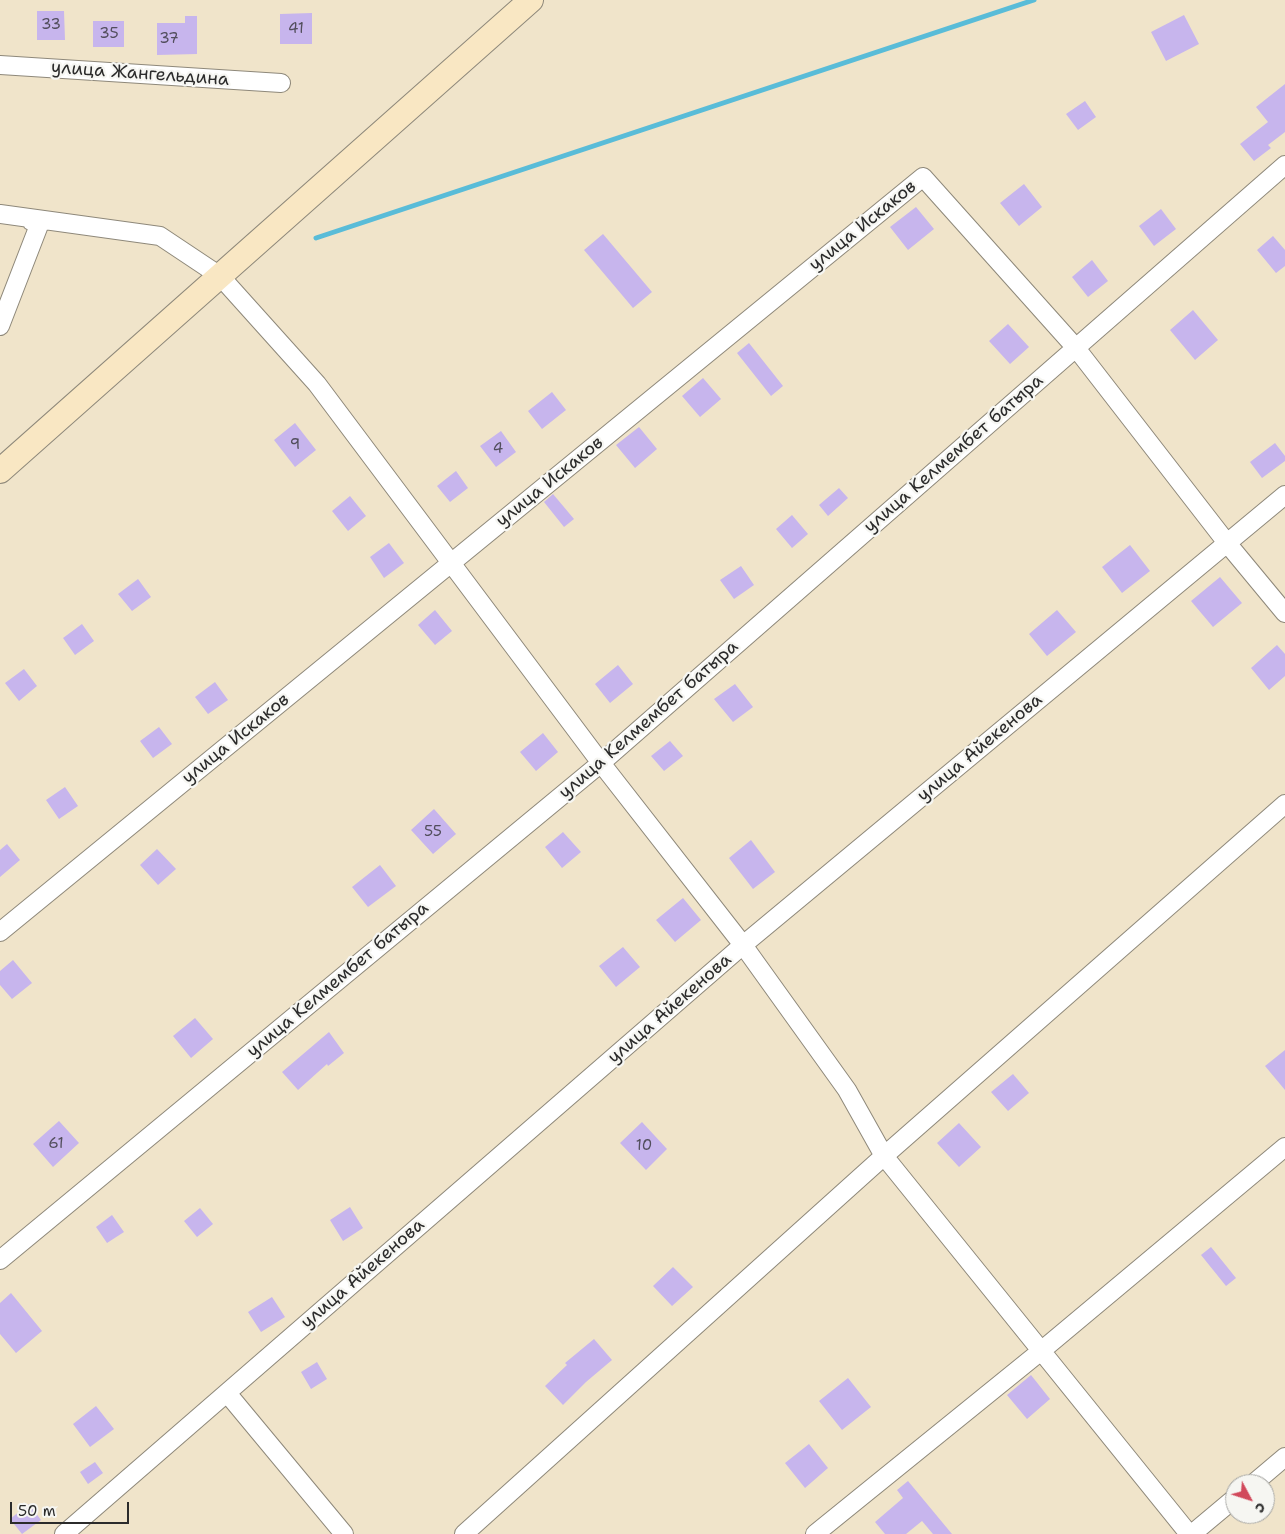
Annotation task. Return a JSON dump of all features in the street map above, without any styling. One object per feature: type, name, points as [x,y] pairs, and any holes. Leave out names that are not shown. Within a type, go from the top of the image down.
[{"type":"main road","points":[[0,471],[531,0]]},
{"type":"street","name":"улица Жангельдина","points":[[0,65],[281,83]]},
{"type":"street","name":"улица Келмембет батыра","points":[[0,1260],[601,763],[1285,165]]},
{"type":"street","name":"улица Искаков","points":[[0,932],[922,177],[1076,348]]},
{"type":"street","points":[[0,214],[160,236],[220,276],[317,384],[601,763],[743,946],[847,1090],[884,1156],[1041,1351],[1191,1534],[1225,1506]]},
{"type":"street","points":[[0,224],[42,220]]},
{"type":"street","points":[[0,326],[42,220]]},
{"type":"street","points":[[1076,348],[1227,543],[1285,613]]},
{"type":"street","name":"улица Айекенова","points":[[64,1534],[743,946],[1285,495]]},
{"type":"street","points":[[464,1534],[884,1156],[1285,804]]},
{"type":"street","points":[[815,1534],[1041,1351],[1285,1147]]},
{"type":"street","points":[[227,1392],[344,1534]]},
{"type":"street","points":[[1265,1474],[1285,1457]]},
{"type":"building","points":[[37,11],[64,11],[65,40],[37,40]]},
{"type":"building","points":[[312,13],[312,44],[280,44],[280,14]]},
{"type":"building","points":[[1184,15],[1199,44],[1166,61],[1151,32]]},
{"type":"building","points":[[185,16],[197,16],[197,54],[157,55],[157,23],[185,23]]},
{"type":"building","points":[[93,21],[124,21],[124,47],[93,47]]},
{"type":"building","points":[[1285,84],[1285,132],[1268,145],[1271,148],[1254,161],[1240,144],[1268,122],[1256,107]]},
{"type":"building","points":[[1085,101],[1096,117],[1078,130],[1066,114]]},
{"type":"building","points":[[1024,184],[1042,207],[1019,226],[1000,203]]},
{"type":"building","points":[[916,207],[934,229],[908,250],[890,227]]},
{"type":"building","points":[[1161,209],[1176,229],[1154,246],[1139,226]]},
{"type":"building","points":[[603,234],[652,292],[633,308],[584,250]]},
{"type":"building","points":[[1273,236],[1285,250],[1285,266],[1276,273],[1257,250]]},
{"type":"building","points":[[1092,260],[1108,281],[1088,297],[1072,277]]},
{"type":"building","points":[[1193,310],[1218,340],[1195,360],[1170,330]]},
{"type":"building","points":[[1008,324],[1029,347],[1010,364],[989,341]]},
{"type":"building","points":[[749,343],[783,386],[771,396],[737,353]]},
{"type":"building","points":[[703,378],[721,399],[700,417],[682,396]]},
{"type":"building","points":[[552,392],[566,410],[542,429],[528,411]]},
{"type":"building","points":[[295,423],[316,450],[295,467],[274,440]]},
{"type":"building","points":[[639,427],[657,449],[635,468],[616,445]]},
{"type":"building","points":[[501,431],[516,452],[496,467],[480,446]]},
{"type":"building","points":[[1275,443],[1285,456],[1285,461],[1262,478],[1250,462]]},
{"type":"building","points":[[456,471],[468,488],[450,502],[437,486]]},
{"type":"building","points":[[839,488],[848,498],[828,516],[819,505]]},
{"type":"building","points":[[553,494],[574,519],[564,527],[544,502]]},
{"type":"building","points":[[350,496],[366,516],[348,531],[332,511]]},
{"type":"building","points":[[792,515],[808,534],[792,548],[776,529]]},
{"type":"building","points":[[389,543],[404,563],[384,578],[370,557]]},
{"type":"building","points":[[1130,545],[1150,571],[1122,593],[1102,567]]},
{"type":"building","points":[[741,566],[754,585],[734,599],[720,580]]},
{"type":"building","points":[[1220,577],[1242,603],[1213,627],[1191,601]]},
{"type":"building","points":[[138,579],[151,597],[132,611],[118,594]]},
{"type":"building","points":[[435,610],[452,631],[435,645],[418,625]]},
{"type":"building","points":[[1057,610],[1076,632],[1047,656],[1029,634]]},
{"type":"building","points":[[82,624],[94,641],[75,655],[63,638]]},
{"type":"building","points":[[1277,645],[1285,654],[1285,676],[1269,690],[1251,668]]},
{"type":"building","points":[[618,665],[633,684],[610,703],[595,684]]},
{"type":"building","points":[[24,669],[37,686],[19,701],[5,683]]},
{"type":"building","points":[[215,682],[228,700],[208,714],[195,697]]},
{"type":"building","points":[[735,684],[753,707],[733,722],[714,699]]},
{"type":"building","points":[[159,727],[172,744],[153,758],[140,741]]},
{"type":"building","points":[[543,733],[558,752],[536,771],[520,752]]},
{"type":"building","points":[[670,741],[683,756],[664,771],[651,756]]},
{"type":"building","points":[[65,787],[78,806],[59,819],[46,800]]},
{"type":"building","points":[[434,809],[456,834],[433,854],[411,830]]},
{"type":"building","points":[[563,832],[581,852],[562,868],[545,847]]},
{"type":"building","points":[[751,840],[775,872],[753,889],[729,858]]},
{"type":"building","points":[[7,844],[20,860],[0,877],[0,850]]},
{"type":"building","points":[[157,849],[176,869],[158,885],[140,865]]},
{"type":"building","points":[[380,865],[396,886],[368,907],[352,887]]},
{"type":"building","points":[[683,898],[701,920],[675,942],[656,920]]},
{"type":"building","points":[[623,947],[640,967],[616,987],[599,966]]},
{"type":"building","points":[[13,960],[32,983],[12,999],[0,985],[0,971]]},
{"type":"building","points":[[195,1018],[213,1039],[191,1058],[173,1036]]},
{"type":"building","points":[[329,1032],[344,1053],[328,1066],[327,1064],[298,1090],[282,1072]]},
{"type":"building","points":[[1285,1050],[1285,1090],[1265,1066]]},
{"type":"building","points":[[1013,1074],[1029,1093],[1008,1111],[991,1092]]},
{"type":"building","points":[[59,1121],[79,1143],[53,1167],[33,1144]]},
{"type":"building","points":[[642,1122],[667,1149],[646,1170],[620,1143]]},
{"type":"building","points":[[959,1123],[981,1147],[959,1167],[937,1143]]},
{"type":"building","points":[[350,1207],[363,1228],[343,1241],[330,1220]]},
{"type":"building","points":[[200,1208],[213,1224],[197,1237],[184,1221]]},
{"type":"building","points":[[112,1215],[124,1232],[107,1243],[96,1227]]},
{"type":"building","points":[[1211,1247],[1236,1278],[1226,1286],[1201,1255]]},
{"type":"building","points":[[673,1267],[693,1287],[672,1306],[653,1286]]},
{"type":"building","points":[[11,1293],[42,1331],[16,1353],[0,1334],[0,1303]]},
{"type":"building","points":[[272,1297],[285,1317],[261,1332],[248,1312]]},
{"type":"building","points":[[594,1339],[612,1360],[563,1405],[545,1386],[567,1365],[565,1363]]},
{"type":"building","points":[[317,1362],[327,1379],[311,1389],[301,1372]]},
{"type":"building","points":[[1031,1375],[1050,1399],[1027,1419],[1007,1395]]},
{"type":"building","points":[[848,1378],[871,1407],[842,1430],[819,1401]]},
{"type":"building","points":[[96,1406],[114,1429],[90,1447],[73,1424]]},
{"type":"building","points":[[809,1444],[828,1468],[805,1488],[785,1463]]},
{"type":"building","points":[[95,1462],[103,1473],[88,1484],[80,1472]]},
{"type":"building","points":[[908,1481],[952,1534],[933,1534],[922,1521],[906,1534],[885,1534],[875,1522],[903,1498],[897,1490]]},
{"type":"building","points":[[29,1504],[41,1520],[22,1534],[10,1519]]},
{"type":"waterway","points":[[316,238],[1034,0]]}]
